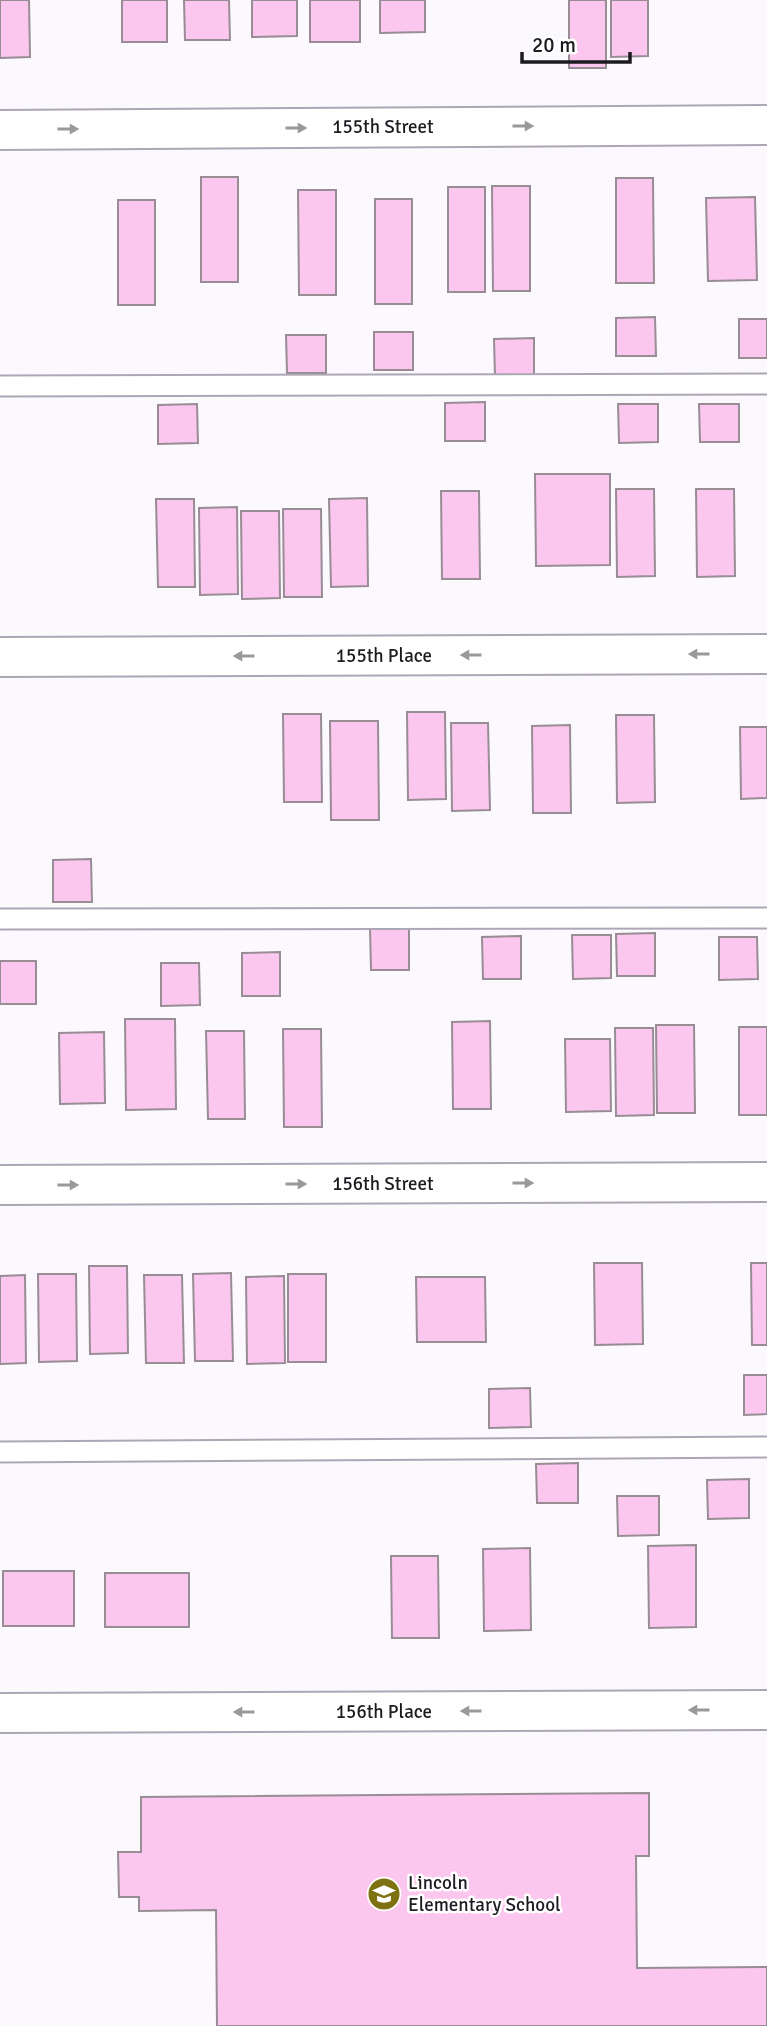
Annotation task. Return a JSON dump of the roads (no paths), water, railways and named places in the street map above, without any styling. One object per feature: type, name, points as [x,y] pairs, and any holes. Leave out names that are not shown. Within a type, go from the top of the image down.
[{"type":"street","name":"155th Street","points":[[0,130],[767,125]]},
{"type":"street","name":"155th Place","points":[[0,657],[767,654]]},
{"type":"street","name":"156th Street","points":[[0,1185],[767,1182]]},
{"type":"street","name":"156th Place","points":[[0,1713],[767,1710]]},
{"type":"lane","points":[[0,386],[767,384]]},
{"type":"lane","points":[[0,919],[767,918]]},
{"type":"lane","points":[[0,1452],[767,1447]]},
{"type":"place","name":"Lincoln Elementary School","points":[[384,1894]]}]
